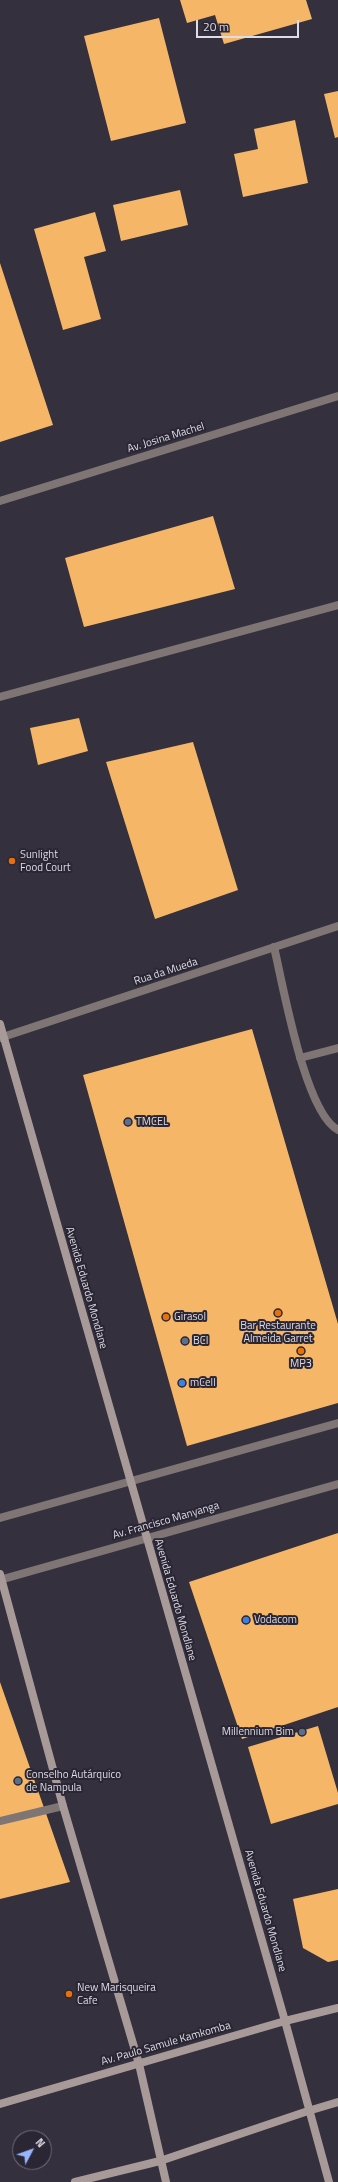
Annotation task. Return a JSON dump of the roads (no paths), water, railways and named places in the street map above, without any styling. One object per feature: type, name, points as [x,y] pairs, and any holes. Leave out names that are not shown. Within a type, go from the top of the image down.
[{"type":"main road","name":"Avenida Eduardo Mondlane","points":[[0,1024],[2,1038],[285,2021],[308,2111],[329,2182]]},
{"type":"main road","points":[[0,1578],[62,1806],[139,2064],[166,2182]]},
{"type":"main road","name":"Av. Paulo Samule Kamkomba","points":[[0,2104],[285,2021],[338,2008]]},
{"type":"main road","points":[[75,2182],[160,2161],[338,2102]]},
{"type":"street","name":"Av. Josina Machel","points":[[0,501],[338,396]]},
{"type":"street","points":[[0,697],[338,605]]},
{"type":"street","name":"Rua da Mueda","points":[[2,1038],[338,926]]},
{"type":"street","points":[[274,947],[300,1058],[318,1107],[333,1127],[338,1130]]},
{"type":"street","points":[[300,1058],[338,1048]]},
{"type":"street","points":[[0,1518],[338,1423]]},
{"type":"street","name":"Av. Francisco Manyanga","points":[[0,1578],[338,1484]]},
{"type":"street","points":[[0,1821],[62,1806]]},
{"type":"place","name":"Sunlight Food Court","points":[[12,861]]},
{"type":"place","name":"TMCEL","points":[[128,1122]]},
{"type":"place","name":"Bar Restaurante Almeida Garret","points":[[278,1313]]},
{"type":"place","name":"Girasol","points":[[166,1317]]},
{"type":"place","name":"BCI","points":[[185,1341]]},
{"type":"place","name":"MP3","points":[[301,1351]]},
{"type":"place","name":"mCell","points":[[182,1383]]},
{"type":"place","name":"Vodacom","points":[[246,1620]]},
{"type":"place","name":"Millennium Bim","points":[[302,1732]]},
{"type":"place","name":"Conselho Autárquico de Nampula","points":[[18,1781]]},
{"type":"place","name":"New Marisqueira Cafe","points":[[69,1994]]}]
